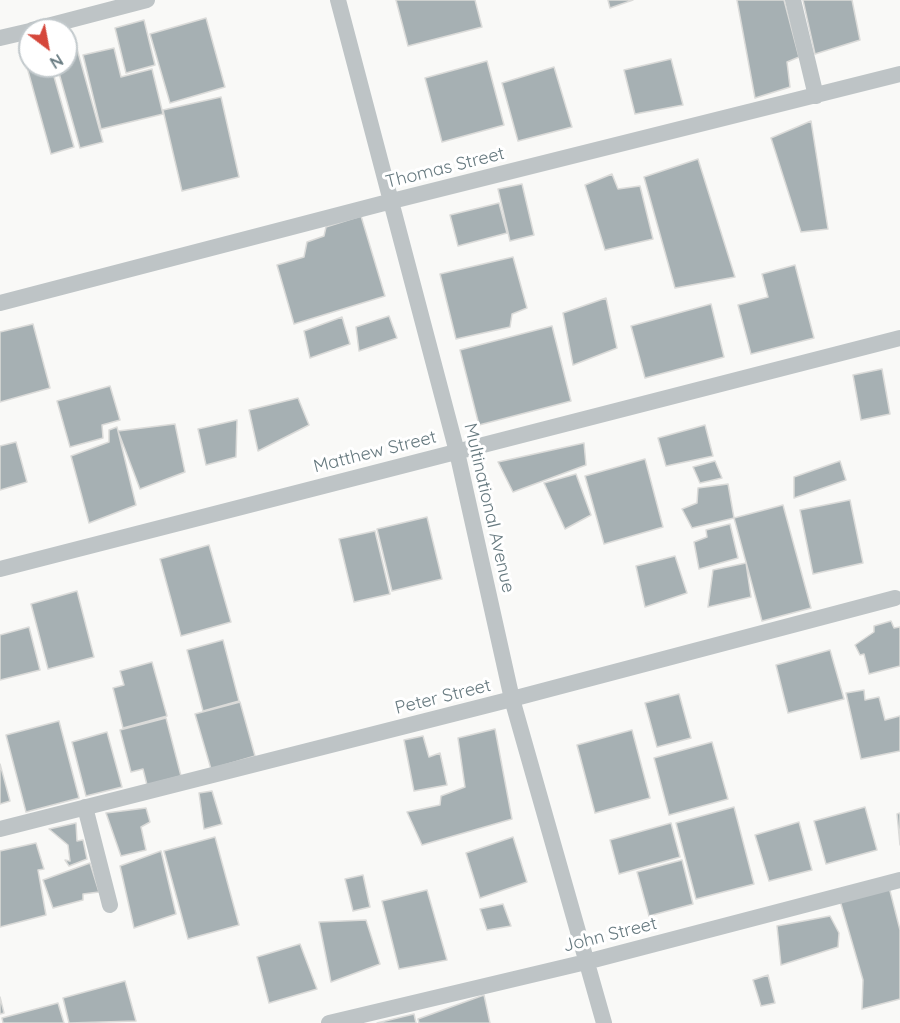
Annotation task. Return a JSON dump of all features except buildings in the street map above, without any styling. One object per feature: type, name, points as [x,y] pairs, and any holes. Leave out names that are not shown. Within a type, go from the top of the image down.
[{"type":"street","points":[[77,18],[147,0]]},
{"type":"street","name":"Multinational Avenue","points":[[339,0],[457,452],[512,699],[604,1023]]},
{"type":"street","points":[[793,0],[816,96]]},
{"type":"street","points":[[0,38],[18,33]]},
{"type":"street","name":"Thomas Street","points":[[0,303],[392,201],[900,74]]},
{"type":"street","name":"Matthew Street","points":[[0,569],[900,338]]},
{"type":"street","name":"Peter Street","points":[[0,829],[512,699],[895,598]]},
{"type":"street","points":[[85,807],[110,905]]},
{"type":"street","name":"John Street","points":[[329,1023],[586,962],[900,880]]}]
